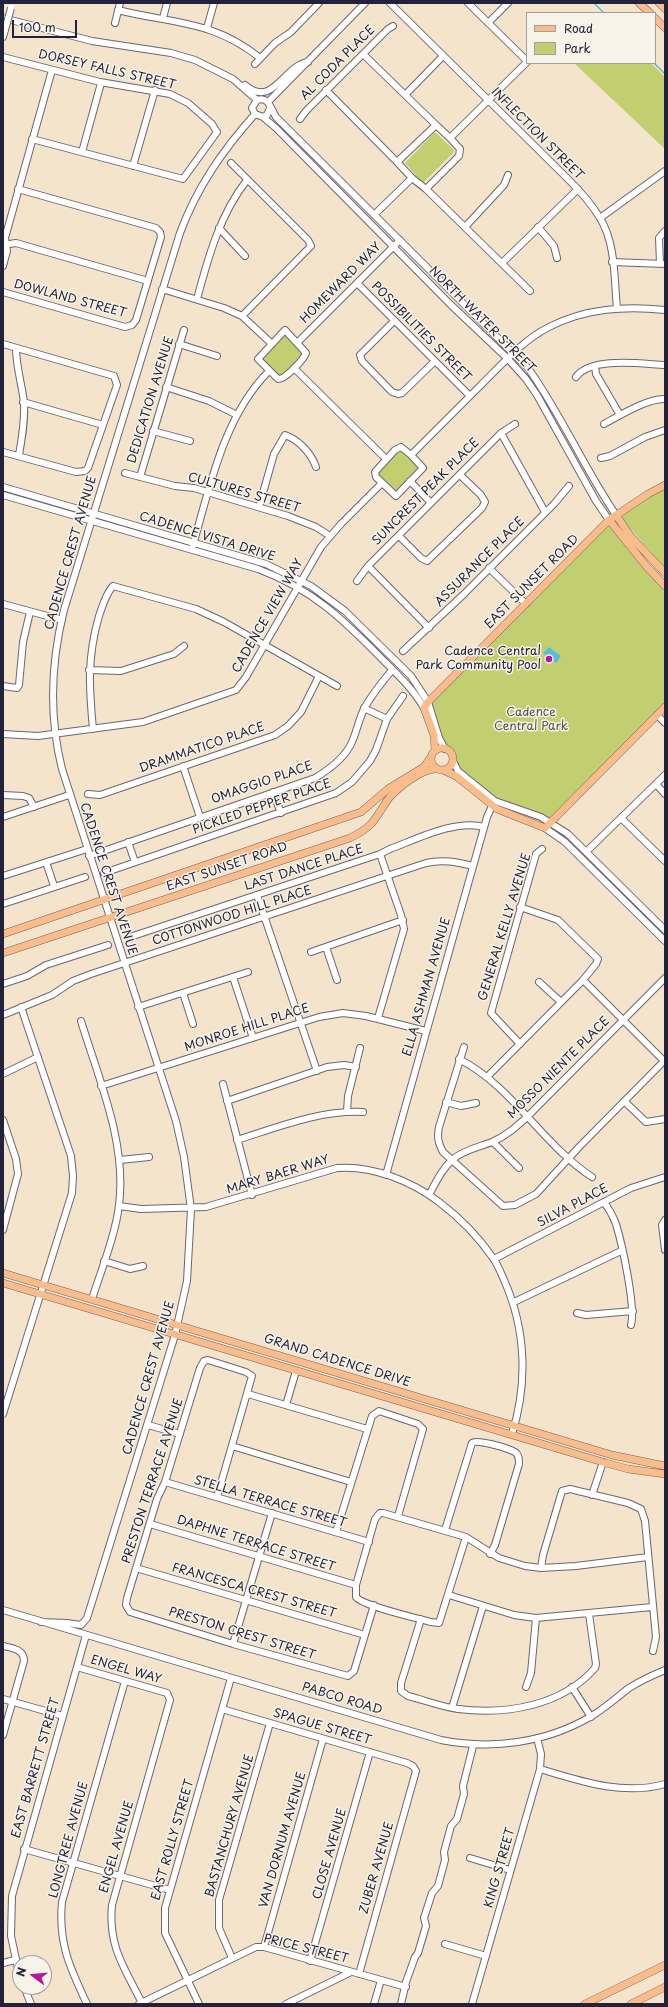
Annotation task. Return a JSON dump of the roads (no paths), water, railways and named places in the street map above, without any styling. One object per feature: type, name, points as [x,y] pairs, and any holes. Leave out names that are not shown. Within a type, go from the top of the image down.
[{"type":"main road","points":[[639,3],[649,12]]},
{"type":"main road","points":[[659,3],[665,9]]},
{"type":"main road","points":[[656,19],[665,28]]},
{"type":"main road","name":"EAST SUNSET ROAD","points":[[426,705],[609,520],[648,494],[665,485]]},
{"type":"main road","name":"NORTH WATER STREET","points":[[616,515],[631,537],[665,573]]},
{"type":"main road","name":"NORTH WATER STREET","points":[[609,520],[647,567],[665,586]]},
{"type":"main road","name":"CADENCE VISTA DRIVE","points":[[426,705],[436,745],[433,754]]},
{"type":"main road","points":[[440,770],[450,767],[453,761],[451,753],[445,749],[433,754],[431,764],[440,770],[456,776],[492,806],[513,817],[545,828],[665,707]]},
{"type":"main road","name":"EAST SUNSET ROAD","points":[[3,934],[103,898],[360,812],[388,788],[423,768],[433,754]]},
{"type":"main road","name":"EAST SUNSET ROAD","points":[[3,953],[350,838],[362,832],[372,823],[389,798],[399,789],[428,770],[440,770]]},
{"type":"main road","name":"GRAND CADENCE DRIVE","points":[[3,1272],[612,1456],[665,1466]]},
{"type":"main road","name":"GRAND CADENCE DRIVE","points":[[3,1283],[602,1462],[628,1469],[665,1474]]},
{"type":"main road","points":[[586,2004],[665,1965]]},
{"type":"main road","points":[[631,2004],[665,1987]]},
{"type":"street","points":[[163,18],[167,3]]},
{"type":"street","points":[[207,28],[214,3]]},
{"type":"street","points":[[255,64],[276,43],[291,32],[320,3]]},
{"type":"street","points":[[269,105],[263,99],[257,100],[252,108],[255,114],[263,117],[269,113],[269,105],[365,3]]},
{"type":"street","name":"INFLECTION STREET","points":[[390,3],[578,189],[600,218],[608,237],[617,308]]},
{"type":"street","points":[[468,3],[526,61]]},
{"type":"street","points":[[488,23],[508,3]]},
{"type":"street","points":[[3,37],[12,6]]},
{"type":"street","points":[[115,23],[119,6],[135,14],[163,18],[207,28],[239,43],[260,58]]},
{"type":"street","points":[[3,18],[92,41],[181,55],[207,65],[254,92],[264,93],[275,87],[300,63],[308,62]]},
{"type":"street","name":"AL CODA PLACE","points":[[300,119],[326,90],[388,29],[393,26]]},
{"type":"street","points":[[363,54],[460,149],[459,156],[426,189]]},
{"type":"street","points":[[405,95],[443,56]]},
{"type":"street","name":"DORSEY FALLS STREET","points":[[3,57],[123,87],[155,90],[170,94],[188,103],[212,124],[217,132],[183,179],[133,166]]},
{"type":"street","points":[[450,138],[526,63]]},
{"type":"street","points":[[3,266],[7,251],[5,238],[52,70]]},
{"type":"street","points":[[233,79],[257,100]]},
{"type":"street","points":[[82,152],[101,82]]},
{"type":"street","points":[[32,139],[133,166],[155,90]]},
{"type":"street","points":[[326,90],[412,178],[426,189],[530,291]]},
{"type":"street","name":"NORTH WATER STREET","points":[[269,105],[278,119],[528,368],[544,391],[587,470],[616,515]]},
{"type":"street","name":"CADENCE CREST AVENUE","points":[[41,1622],[67,1623],[78,1626],[84,1624],[105,1564],[178,1324],[187,1281],[191,1209],[184,1157],[176,1122],[69,795],[60,761],[53,701],[54,675],[62,620],[180,233],[198,192],[220,155],[255,114]]},
{"type":"street","name":"NORTH WATER STREET","points":[[263,117],[276,128],[508,359],[535,391],[596,501],[609,520]]},
{"type":"street","points":[[398,162],[436,125]]},
{"type":"street","points":[[230,163],[308,240],[311,246],[242,316]]},
{"type":"street","points":[[600,218],[665,171]]},
{"type":"street","points":[[464,227],[504,186],[508,175]]},
{"type":"street","points":[[374,215],[412,178]]},
{"type":"street","points":[[196,299],[219,228],[239,190],[247,180]]},
{"type":"street","points":[[5,245],[16,243],[148,280],[161,237],[160,232],[156,228],[18,188]]},
{"type":"street","points":[[502,263],[578,189]]},
{"type":"street","points":[[538,227],[554,246],[556,258]]},
{"type":"street","points":[[219,228],[245,256]]},
{"type":"street","points":[[612,262],[662,263],[659,238],[665,231]]},
{"type":"street","name":"HOMEWARD WAY","points":[[298,342],[400,240]]},
{"type":"street","name":"DOWLAND STREET","points":[[3,292],[125,327],[132,325],[136,320],[148,280]]},
{"type":"street","name":"POSSIBILITIES STREET","points":[[357,283],[470,396]]},
{"type":"street","points":[[162,289],[196,299],[242,316],[272,344]]},
{"type":"street","points":[[412,455],[508,359],[537,334],[560,322],[586,313],[617,308],[665,310]]},
{"type":"street","points":[[394,320],[360,355],[362,361],[392,392],[398,394],[402,393],[435,361]]},
{"type":"street","name":"DEDICATION AVENUE","points":[[140,477],[184,330]]},
{"type":"street","points":[[286,330],[298,342],[306,353],[304,358],[281,380],[276,378],[258,359],[286,330]]},
{"type":"street","points":[[3,344],[114,376],[117,380],[117,385],[88,468],[84,471],[76,472],[19,455],[3,452]]},
{"type":"street","points":[[179,344],[217,356]]},
{"type":"street","points":[[16,348],[16,364],[24,402],[24,419],[19,455]]},
{"type":"street","points":[[576,377],[581,370],[594,366],[631,363],[665,365]]},
{"type":"street","points":[[594,366],[596,374],[620,415]]},
{"type":"street","points":[[294,368],[386,459]]},
{"type":"street","points":[[191,550],[228,432],[250,392],[269,371]]},
{"type":"street","points":[[166,387],[209,401],[237,415]]},
{"type":"street","points":[[604,424],[620,415],[660,398],[665,398]]},
{"type":"street","points":[[24,402],[103,425]]},
{"type":"street","name":"SUNCREST PEAK PLACE","points":[[357,582],[368,566],[501,433],[508,427],[515,424]]},
{"type":"street","points":[[602,458],[610,456],[645,437],[665,430]]},
{"type":"street","points":[[153,431],[190,441]]},
{"type":"street","points":[[501,433],[545,512]]},
{"type":"street","points":[[258,506],[274,454],[285,435],[293,438],[313,458],[316,467]]},
{"type":"street","points":[[398,448],[404,448],[412,455],[423,468],[396,496],[376,477],[375,472],[398,448]]},
{"type":"street","name":"CULTURES STREET","points":[[126,473],[209,492],[258,506],[316,527],[330,536]]},
{"type":"street","points":[[399,536],[421,558],[427,561],[482,508],[485,502],[481,495],[460,475]]},
{"type":"street","points":[[410,481],[431,503]]},
{"type":"street","name":"CADENCE VIEW WAY","points":[[3,734],[32,737],[143,722],[205,702],[236,690],[246,677],[321,547],[382,483]]},
{"type":"street","name":"ASSURANCE PLACE","points":[[403,651],[429,628],[569,486]]},
{"type":"street","name":"CADENCE VISTA DRIVE","points":[[3,487],[266,564],[299,584],[334,611],[426,705]]},
{"type":"street","name":"CADENCE VISTA DRIVE","points":[[3,495],[258,569],[321,593],[344,611],[405,670],[426,705],[445,749]]},
{"type":"street","points":[[35,504],[40,498]]},
{"type":"street","points":[[368,566],[429,628]]},
{"type":"street","points":[[489,568],[526,604]]},
{"type":"street","points":[[94,729],[89,670],[92,640],[106,594],[113,586],[196,610],[224,622],[337,686]]},
{"type":"street","points":[[3,604],[62,620]]},
{"type":"street","points":[[3,686],[17,688],[19,685],[23,642],[30,612]]},
{"type":"street","points":[[89,670],[121,670],[174,654],[184,646]]},
{"type":"street","name":"OMAGGIO PLACE","points":[[89,856],[315,778],[342,758],[352,743],[364,708],[375,691],[392,670]]},
{"type":"street","name":"DRAMMATICO PLACE","points":[[88,794],[100,795],[275,735],[288,726],[300,712],[319,676]]},
{"type":"street","name":"PICKLED PEPPER PLACE","points":[[104,873],[329,797],[352,782],[364,769],[376,750],[387,719],[403,696]]},
{"type":"street","points":[[364,708],[387,719]]},
{"type":"street","points":[[657,715],[665,723]]},
{"type":"street","points":[[453,761],[458,771],[495,801],[550,822],[568,834],[665,930]]},
{"type":"street","points":[[183,766],[200,817]]},
{"type":"street","points":[[586,852],[665,775]]},
{"type":"street","points":[[656,784],[665,794]]},
{"type":"street","points":[[273,792],[280,813]]},
{"type":"street","points":[[3,795],[23,796],[29,798],[34,807]]},
{"type":"street","points":[[3,817],[69,795]]},
{"type":"street","name":"ELLA ASHMAN AVENUE","points":[[386,1175],[484,827],[492,806]]},
{"type":"street","points":[[621,818],[665,861]]},
{"type":"street","name":"LAST DANCE PLACE","points":[[130,937],[380,854],[457,825],[477,825],[484,827]]},
{"type":"street","points":[[545,828],[565,842],[665,940]]},
{"type":"street","points":[[128,842],[135,862]]},
{"type":"street","points":[[3,876],[87,849]]},
{"type":"street","name":"GENERAL KELLY AVENUE","points":[[520,1044],[490,1013],[536,854],[542,849]]},
{"type":"street","points":[[378,1018],[402,936],[403,920],[380,854]]},
{"type":"street","name":"COTTONWOOD HILL PLACE","points":[[3,1015],[52,995],[73,981],[388,876],[439,860],[453,861],[473,866]]},
{"type":"street","points":[[46,862],[54,886]]},
{"type":"street","points":[[3,904],[84,877]]},
{"type":"street","points":[[258,895],[264,918],[317,1071]]},
{"type":"street","points":[[487,1077],[583,980],[596,964],[598,959],[558,920],[520,907]]},
{"type":"street","points":[[311,952],[403,920]]},
{"type":"street","points":[[3,984],[27,976],[46,965],[108,945]]},
{"type":"street","points":[[326,947],[337,980]]},
{"type":"street","points":[[138,1007],[248,972]]},
{"type":"street","points":[[233,977],[253,1038]]},
{"type":"street","name":"MOSSO NIENTE PLACE","points":[[429,1195],[444,1169],[453,1160],[461,1153],[493,1142],[510,1132],[527,1117],[665,978]]},
{"type":"street","points":[[464,1047],[446,1102],[437,1136],[438,1144],[442,1152],[453,1160],[503,1206],[508,1206],[536,1194],[664,1060],[583,980]]},
{"type":"street","points":[[539,982],[561,1002]]},
{"type":"street","points":[[183,992],[193,1024]]},
{"type":"street","points":[[3,1414],[72,1193],[73,1176],[71,1156],[21,1007]]},
{"type":"street","name":"MONROE HILL PLACE","points":[[101,1086],[253,1038],[300,1021],[343,1013],[378,1018],[426,1031]]},
{"type":"street","points":[[81,1021],[117,1138],[120,1160],[119,1206],[104,1262],[92,1299]]},
{"type":"street","points":[[347,1111],[348,1096],[360,1048]]},
{"type":"street","points":[[3,1074],[38,1057]]},
{"type":"street","points":[[459,1059],[487,1077],[569,1158],[592,1177]]},
{"type":"street","points":[[227,1101],[317,1071],[344,1065],[356,1067]]},
{"type":"street","points":[[223,1084],[252,1195]]},
{"type":"street","points":[[624,1101],[646,1122],[665,1119]]},
{"type":"street","points":[[446,1102],[466,1106],[476,1104]]},
{"type":"street","points":[[237,1140],[311,1118],[347,1111],[363,1112]]},
{"type":"street","points":[[3,1120],[16,1159],[18,1174],[3,1230]]},
{"type":"street","points":[[493,1142],[519,1168]]},
{"type":"street","points":[[120,1160],[149,1157]]},
{"type":"street","name":"MARY BAER WAY","points":[[119,1206],[141,1209],[191,1209],[206,1207],[252,1195],[337,1168],[361,1169],[405,1181],[429,1195],[458,1217],[476,1236],[494,1260],[514,1302],[522,1338],[523,1375],[520,1404],[512,1434]]},
{"type":"street","name":"SILVA PLACE","points":[[494,1260],[631,1188],[665,1177]]},
{"type":"street","points":[[604,1202],[616,1224],[632,1311],[631,1325]]},
{"type":"street","points":[[664,1221],[665,1250]]},
{"type":"street","points":[[514,1302],[621,1251]]},
{"type":"street","points":[[104,1262],[130,1269],[143,1266]]},
{"type":"street","points":[[577,1313],[586,1315],[632,1311]]},
{"type":"street","name":"PRESTON TERRACE AVENUE","points":[[127,1609],[127,1598],[157,1500],[165,1482],[200,1368],[204,1361],[208,1360],[246,1372],[252,1376],[248,1394]]},
{"type":"street","points":[[286,1405],[296,1370]]},
{"type":"street","points":[[217,1497],[248,1394],[367,1429]]},
{"type":"street","points":[[336,1532],[367,1429],[374,1413],[379,1412],[421,1426],[423,1434],[398,1516]]},
{"type":"street","points":[[148,1426],[180,1434]]},
{"type":"street","points":[[445,1530],[470,1448],[475,1441],[515,1452],[518,1455],[520,1464],[495,1545],[490,1554]]},
{"type":"street","points":[[232,1446],[351,1482]]},
{"type":"street","points":[[592,1495],[602,1462]]},
{"type":"street","name":"STELLA TERRACE STREET","points":[[165,1482],[369,1542]]},
{"type":"street","points":[[541,1568],[543,1555],[562,1490],[570,1489],[628,1503],[641,1509],[645,1520],[656,1637],[653,1651]]},
{"type":"street","points":[[233,1644],[272,1513]]},
{"type":"street","points":[[466,1538],[439,1623],[358,1600],[356,1597],[356,1585],[375,1519],[380,1513],[398,1516],[445,1530],[466,1538],[490,1554],[512,1563],[541,1568],[576,1566],[648,1557]]},
{"type":"street","name":"DAPHNE TERRACE STREET","points":[[150,1524],[356,1585]]},
{"type":"street","name":"FRANCESCA CREST STREET","points":[[136,1568],[365,1635]]},
{"type":"street","points":[[449,1595],[514,1615],[536,1618],[652,1607]]},
{"type":"street","points":[[365,1635],[374,1605]]},
{"type":"street","points":[[452,1708],[483,1606]]},
{"type":"street","name":"PRESTON CREST STREET","points":[[127,1609],[130,1612],[233,1644],[343,1676],[351,1674],[354,1671],[365,1635]]},
{"type":"street","name":"PABCO ROAD","points":[[3,1610],[441,1740],[473,1746],[509,1744],[537,1738],[591,1717],[631,1687],[665,1670]]},
{"type":"street","points":[[421,1619],[401,1683],[401,1691],[408,1696],[452,1708],[478,1711],[507,1710],[532,1705],[572,1687],[595,1668],[596,1664],[589,1614]]},
{"type":"street","points":[[526,1687],[531,1673],[536,1618]]},
{"type":"street","name":"EAST BARRETT STREET","points":[[14,1955],[10,1915],[14,1885],[86,1635]]},
{"type":"street","points":[[3,1646],[22,1653],[24,1661],[3,1735]]},
{"type":"street","name":"ENGEL WAY","points":[[77,1667],[168,1695]]},
{"type":"street","name":"EAST ROLLY STREET","points":[[199,2004],[165,1933],[165,1908],[231,1678]]},
{"type":"street","name":"LONGTREE AVENUE","points":[[87,2004],[71,1971],[64,1952],[61,1935],[62,1902],[125,1681]]},
{"type":"street","points":[[572,1687],[591,1717]]},
{"type":"street","name":"ENGEL AVENUE","points":[[140,2003],[116,1950],[111,1933],[112,1906],[169,1706],[168,1695]]},
{"type":"street","points":[[3,1698],[63,1716]]},
{"type":"street","name":"SPAGUE STREET","points":[[222,1709],[407,1763],[415,1768]]},
{"type":"street","name":"BASTANCHURY AVENUE","points":[[232,1958],[219,1928],[219,1900],[270,1723]]},
{"type":"street","name":"KING STREET","points":[[472,2004],[540,1769],[541,1754],[537,1738]]},
{"type":"street","name":"VAN DORNUM AVENUE","points":[[264,1947],[323,1739]]},
{"type":"street","points":[[401,2004],[406,1982],[415,1957],[418,1953],[426,1926],[424,1918],[432,1893],[438,1886],[445,1860],[444,1852],[451,1826],[457,1819],[464,1794],[463,1786],[473,1746]]},
{"type":"street","name":"CLOSE AVENUE","points":[[310,1961],[370,1752]]},
{"type":"street","name":"ZUBER AVENUE","points":[[359,1974],[416,1771],[415,1768]]},
{"type":"street","points":[[540,1769],[609,1787],[636,1788],[665,1784]]},
{"type":"street","points":[[24,1849],[170,1890]]},
{"type":"street","points":[[470,1858],[510,1870]]},
{"type":"street","points":[[445,1944],[486,1956]]},
{"type":"street","name":"PRICE STREET","points":[[140,2003],[256,1947],[264,1947],[406,1987]]},
{"type":"street","points":[[286,2004],[351,1972]]},
{"type":"street","points":[[374,2004],[381,1980]]},
{"type":"water","points":[[549,647],[561,656],[556,663],[543,653]]},
{"type":"waterway","points":[[594,3],[603,12]]},
{"type":"waterway","points":[[655,64],[665,74]]},
{"type":"place","name":"Cadence Central Park Community Pool","points":[[549,659]]},
{"type":"park label","name":"Cadence Central Park","points":[[531,720]]}]
